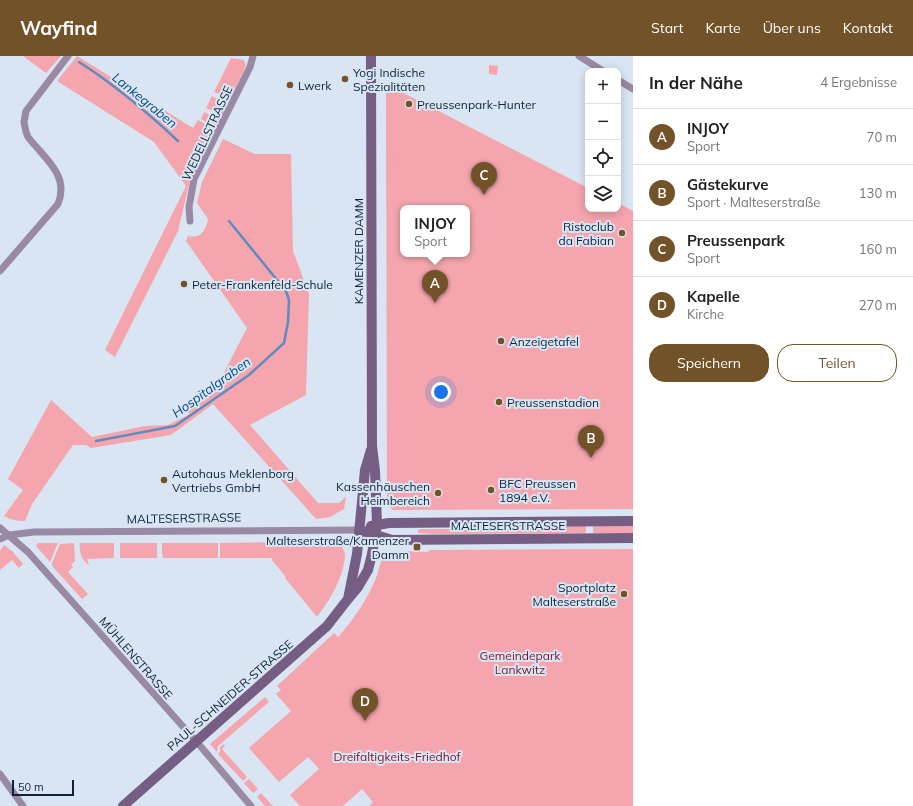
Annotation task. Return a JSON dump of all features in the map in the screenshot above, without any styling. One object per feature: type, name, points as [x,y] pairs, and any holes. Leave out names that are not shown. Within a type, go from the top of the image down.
[{"type":"main road","name":"KAMENZER DAMM","points":[[371,56],[372,446],[375,471],[376,529]]},
{"type":"main road","name":"KAMENZER DAMM","points":[[360,530],[365,470],[372,446]]},
{"type":"main road","name":"MALTESERSTRASSE","points":[[360,530],[590,521],[633,521]]},
{"type":"main road","points":[[590,521],[590,538]]},
{"type":"main road","name":"MALTESERSTRASSE","points":[[376,529],[392,540],[633,538]]},
{"type":"main road","name":"PAUL-SCHNEIDER-STRASSE","points":[[123,806],[327,626],[358,587],[368,570],[376,529]]},
{"type":"main road","name":"PAUL-SCHNEIDER-STRASSE","points":[[348,598],[357,554],[360,530]]},
{"type":"street","points":[[0,271],[58,204],[61,198],[62,188],[58,174],[28,137],[24,116],[28,106],[68,56]]},
{"type":"street","name":"WEDELLSTRASSE","points":[[190,221],[189,207],[194,179],[250,67],[253,56]]},
{"type":"street","points":[[579,56],[598,68]]},
{"type":"street","points":[[621,82],[633,89]]},
{"type":"street","name":"MÜHLENSTRASSE","points":[[0,528],[28,552],[251,806]]},
{"type":"street","name":"MALTESERSTRASSE","points":[[0,539],[8,535],[34,532],[360,530]]},
{"type":"street","points":[[0,774],[23,806]]},
{"type":"green space","points":[[23,56],[61,56],[46,73]]},
{"type":"green space","points":[[77,56],[193,128],[198,120],[215,129],[191,176],[178,231],[115,357],[105,350],[186,186],[154,142],[57,81]]},
{"type":"green space","points":[[231,58],[244,60],[246,66],[230,99],[214,92]]},
{"type":"green space","points":[[489,65],[498,66],[497,75],[489,74]]},
{"type":"green space","points":[[386,84],[585,186],[585,212],[621,212],[621,205],[633,211],[633,509],[393,510],[387,504]]},
{"type":"green space","points":[[212,96],[228,105],[222,115],[206,108]]},
{"type":"green space","points":[[204,112],[220,120],[216,127],[201,119]]},
{"type":"green space","points":[[223,139],[255,154],[291,154],[293,251],[309,294],[306,395],[250,425],[318,503],[339,503],[346,497],[344,509],[330,517],[316,519],[213,404],[171,435],[91,448],[86,445],[73,445],[32,504],[25,521],[14,520],[4,516],[23,490],[8,479],[51,400],[92,437],[145,426],[168,425],[190,414],[184,409],[217,386],[247,328],[186,241],[188,236],[193,237],[200,235],[206,227],[208,219],[197,203],[202,182]]},
{"type":"green space","points":[[585,525],[585,533],[435,534],[419,533],[417,531],[420,529],[508,529],[523,526]]},
{"type":"green space","points":[[633,525],[633,533],[595,533],[593,532],[593,526]]},
{"type":"green space","points":[[38,543],[58,543],[50,562],[36,546]]},
{"type":"green space","points":[[74,543],[75,561],[71,565],[73,567],[68,572],[88,594],[82,599],[53,567],[52,563],[60,544]]},
{"type":"green space","points":[[80,543],[114,543],[114,558],[87,559],[89,565],[81,556]]},
{"type":"green space","points":[[120,543],[157,543],[157,558],[120,558]]},
{"type":"green space","points":[[162,543],[218,543],[218,558],[163,558]]},
{"type":"green space","points":[[220,543],[340,543],[345,554],[342,572],[336,588],[317,617],[285,578],[286,577],[272,558],[220,558]]},
{"type":"green space","points":[[4,545],[12,551],[23,564],[19,568],[12,560],[0,570],[0,551]]},
{"type":"green space","name":"Gemeindepark Lankwitz","points":[[633,549],[633,806],[369,806],[373,802],[362,789],[343,806],[300,806],[290,795],[319,769],[308,757],[279,782],[249,748],[291,711],[276,694],[281,690],[277,686],[334,633],[338,637],[344,630],[364,602],[376,578],[382,559],[387,554],[399,551],[428,552],[430,550]]},
{"type":"green space","points":[[265,697],[269,702],[218,746],[217,752],[210,744]]},
{"type":"green space","points":[[224,744],[225,746],[222,749],[247,777],[243,781],[218,754],[220,752],[220,747]]},
{"type":"green space","points":[[249,779],[258,789],[253,793],[244,783]]},
{"type":"green space","points":[[261,793],[273,806],[265,806],[257,797]]},
{"type":"waterway","name":"Lankegraben","points":[[79,62],[130,99],[178,141]]},
{"type":"waterway","name":"Hospitalgraben","points":[[96,441],[175,426],[249,375],[284,343],[288,322],[289,300],[286,291],[229,221]]},
{"type":"place","name":"Yogi Indische Spezialitäten","points":[[345,79]]},
{"type":"place","name":"Lwerk","points":[[290,85]]},
{"type":"place","name":"Preussenpark-Hunter","points":[[409,104]]},
{"type":"place","name":"Preussenpark","points":[[484,195]]},
{"type":"place","name":"Ristoclub da Fabian","points":[[622,233]]},
{"type":"place","name":"Peter-Frankenfeld-Schule","points":[[184,284]]},
{"type":"place","name":"INJOY","points":[[435,303]]},
{"type":"place","name":"Anzeigetafel","points":[[501,341]]},
{"type":"place","name":"Preussenstadion","points":[[499,402]]},
{"type":"place","name":"Gästekurve","points":[[591,458]]},
{"type":"place","name":"Autohaus Meklenborg Vertriebs GmbH","points":[[164,480]]},
{"type":"place","name":"BFC Preussen 1894 e.V.","points":[[491,490]]},
{"type":"place","name":"Kassenhäuschen Heimbereich","points":[[438,493]]},
{"type":"place","name":"Malteserstraße/Kamenzer Damm","points":[[417,547]]},
{"type":"place","name":"Sportplatz Malteserstraße","points":[[624,594]]},
{"type":"place","name":"Kapelle","points":[[365,721]]},
{"type":"park label","name":"Dreifaltigkeits-Friedhof","points":[[397,756]]}]
